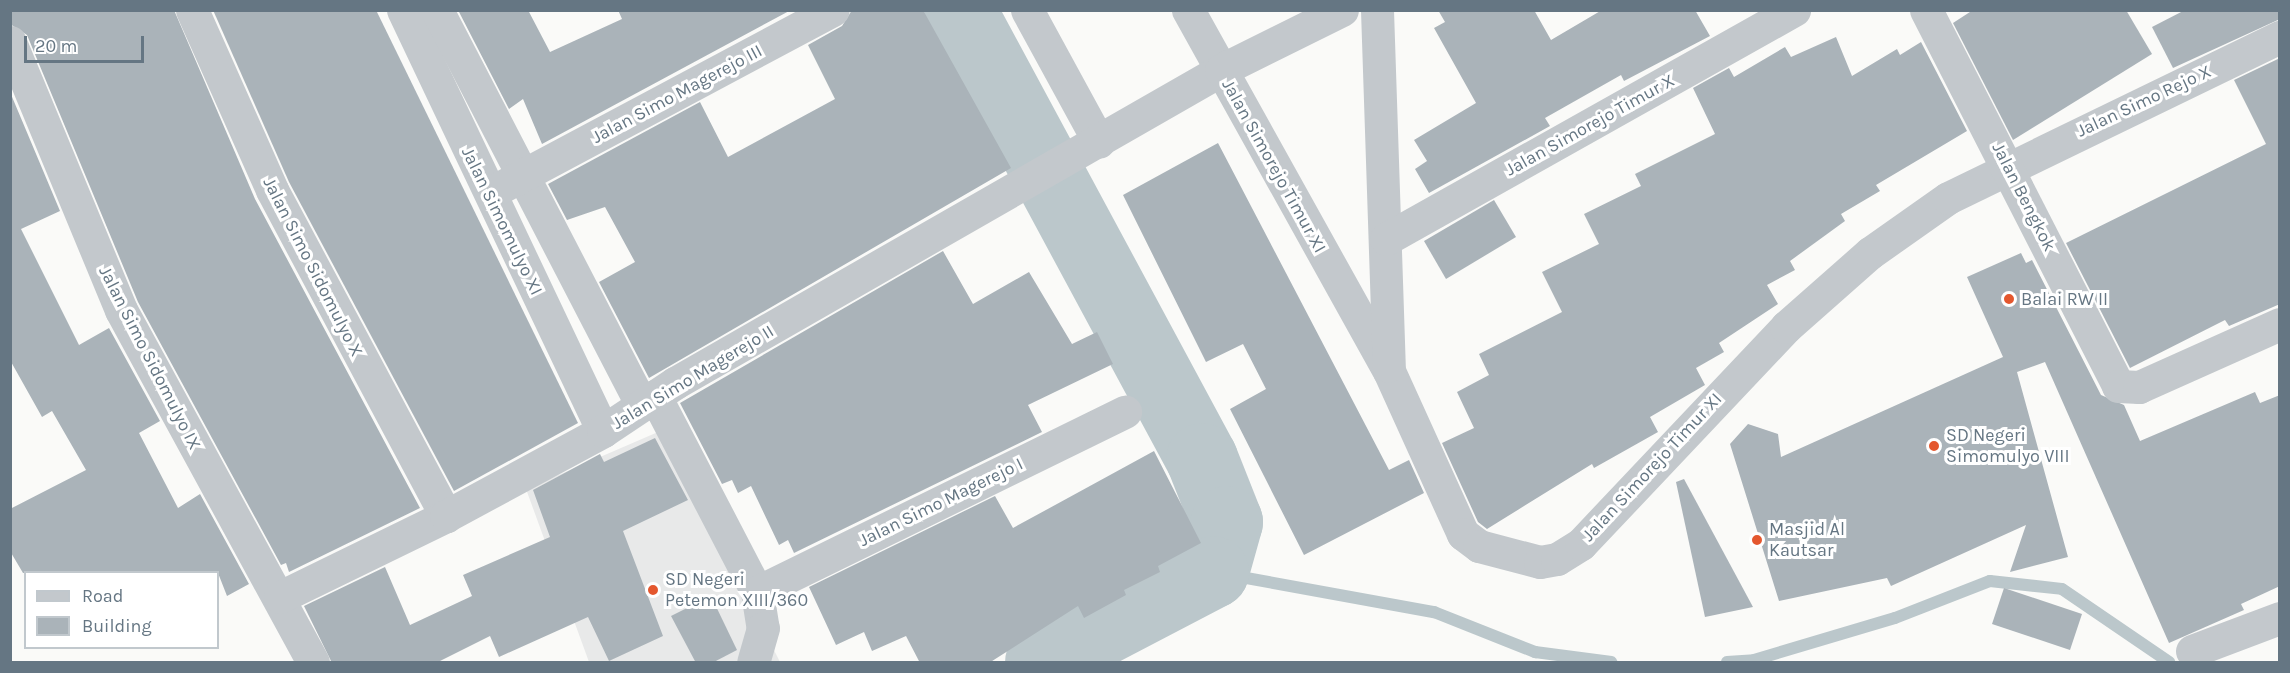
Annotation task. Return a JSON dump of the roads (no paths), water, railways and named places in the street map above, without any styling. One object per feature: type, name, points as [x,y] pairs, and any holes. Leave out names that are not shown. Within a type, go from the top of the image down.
[{"type":"street","name":"Jalan Simo Sidomulyo X","points":[[192,10],[292,230],[446,516]]},
{"type":"street","name":"Jalan Simomulyo XI","points":[[403,10],[603,431]]},
{"type":"street","name":"Jalan Simomulyo XI","points":[[437,10],[520,177],[757,592],[763,628],[756,655]]},
{"type":"street","name":"Jalan Simo Magerejo III","points":[[489,194],[833,10]]},
{"type":"street","points":[[1026,10],[1099,142]]},
{"type":"street","name":"Jalan Simorejo Timur XI","points":[[1188,10],[1389,371],[1463,534],[1479,546],[1516,560],[1557,559],[1581,544],[1794,319],[1870,253],[1948,198],[2007,165]]},
{"type":"street","name":"Jalan Simo Magerejo II","points":[[279,597],[446,516],[603,431],[648,400],[1036,180],[1221,70],[1287,22],[1342,10]]},
{"type":"street","points":[[1377,10],[1389,371]]},
{"type":"street","name":"Jalan Simorejo Timur X","points":[[1386,239],[1794,10]]},
{"type":"street","name":"Jalan Bengkok","points":[[1926,10],[2118,386],[2139,387],[2280,324]]},
{"type":"street","name":"Jalan Simo Rejo X","points":[[2007,165],[2280,37]]},
{"type":"street","name":"Jalan Simo Sidomulyo IX","points":[[10,42],[121,310],[313,663]]},
{"type":"street","points":[[440,90],[469,75]]},
{"type":"street","name":"Jalan Simo Magerejo I","points":[[757,592],[1125,412]]},
{"type":"street","points":[[2192,651],[2280,618]]},
{"type":"waterway","points":[[960,10],[1202,459],[1227,522],[1213,572],[1041,662]]},
{"type":"waterway","points":[[1213,572],[1434,612],[1535,652],[1611,662]]},
{"type":"waterway","points":[[1727,662],[1754,660],[1895,618],[1990,581],[2062,589],[2169,662]]},
{"type":"place","name":"Balai RW II","points":[[2009,299]]},
{"type":"place","name":"SD Negeri Simomulyo VIII","points":[[1934,446]]},
{"type":"place","name":"Masjid Al Kautsar","points":[[1757,540]]},
{"type":"place","name":"SD Negeri Petemon XIII/360","points":[[653,590]]}]
